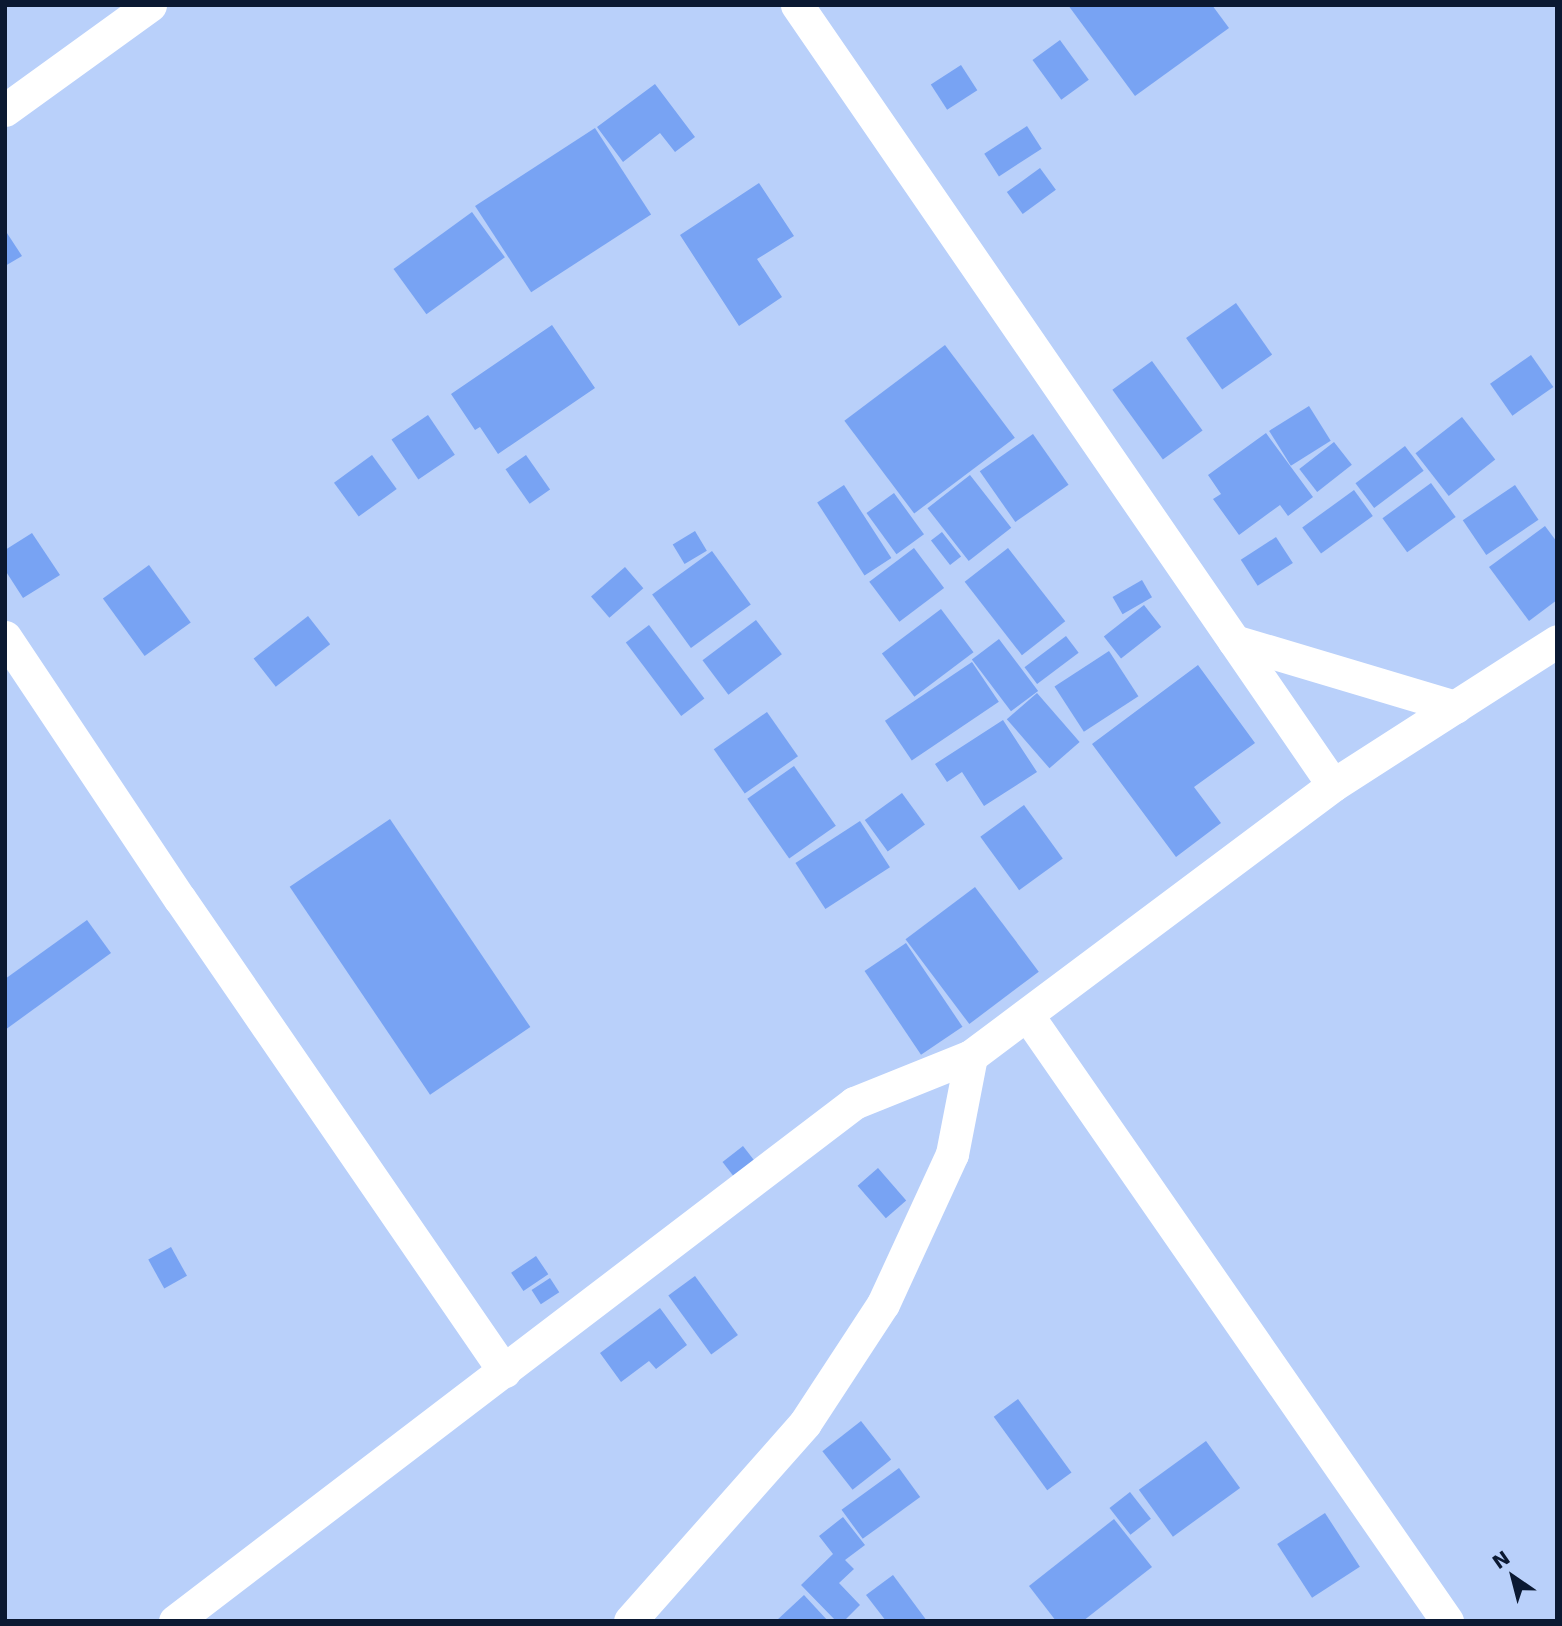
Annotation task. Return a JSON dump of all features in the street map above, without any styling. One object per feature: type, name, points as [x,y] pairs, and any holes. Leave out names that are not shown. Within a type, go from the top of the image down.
[{"type":"street","points":[[5,110],[150,5]]},
{"type":"street","points":[[797,5],[1334,785]]},
{"type":"street","points":[[5,637],[180,900],[505,1371]]},
{"type":"street","points":[[1234,641],[1455,707]]},
{"type":"street","points":[[175,1621],[854,1103],[971,1056],[1334,785],[1557,641]]},
{"type":"street","points":[[1028,1016],[1447,1621]]},
{"type":"street","points":[[630,1621],[805,1423],[883,1304],[952,1154],[971,1056]]},
{"type":"building","points":[[1068,5],[1212,5],[1229,28],[1135,96]]},
{"type":"building","points":[[1060,40],[1089,80],[1061,100],[1032,60]]},
{"type":"building","points":[[961,65],[977,90],[947,110],[931,85]]},
{"type":"building","points":[[655,84],[695,137],[675,152],[660,133],[623,162],[597,127]]},
{"type":"building","points":[[1027,126],[1042,149],[999,176],[984,154]]},
{"type":"building","points":[[595,128],[651,214],[531,292],[475,206]]},
{"type":"building","points":[[1040,168],[1056,190],[1023,214],[1007,192]]},
{"type":"building","points":[[759,183],[794,236],[757,259],[782,297],[739,326],[680,235]]},
{"type":"building","points":[[472,212],[505,257],[426,314],[394,269]]},
{"type":"building","points":[[5,230],[22,256],[5,266]]},
{"type":"building","points":[[1236,303],[1272,355],[1222,390],[1186,338]]},
{"type":"building","points":[[552,325],[595,388],[498,454],[480,427],[475,430],[451,394]]},
{"type":"building","points":[[945,345],[1015,438],[914,513],[844,421]]},
{"type":"building","points":[[1531,355],[1553,387],[1512,416],[1490,384]]},
{"type":"building","points":[[1152,361],[1203,431],[1163,459],[1112,390]]},
{"type":"building","points":[[1309,406],[1331,441],[1291,466],[1269,431]]},
{"type":"building","points":[[428,415],[455,455],[418,479],[392,440]]},
{"type":"building","points":[[1462,417],[1495,460],[1449,496],[1416,453]]},
{"type":"building","points":[[1266,433],[1313,497],[1288,516],[1280,505],[1239,535],[1213,499],[1221,494],[1208,475]]},
{"type":"building","points":[[1033,434],[1069,485],[1015,522],[980,471]]},
{"type":"building","points":[[1334,442],[1352,465],[1317,492],[1299,469]]},
{"type":"building","points":[[1405,446],[1424,471],[1374,508],[1355,483]]},
{"type":"building","points":[[372,455],[397,489],[359,517],[334,483]]},
{"type":"building","points":[[526,455],[550,489],[530,504],[506,469]]},
{"type":"building","points":[[970,475],[1011,528],[969,561],[927,508]]},
{"type":"building","points":[[1431,483],[1456,517],[1407,552],[1382,518]]},
{"type":"building","points":[[844,485],[891,558],[865,575],[817,502]]},
{"type":"building","points":[[1515,485],[1538,520],[1486,555],[1463,520]]},
{"type":"building","points":[[1354,490],[1373,516],[1321,554],[1302,528]]},
{"type":"building","points":[[894,493],[924,534],[896,554],[866,513]]},
{"type":"building","points":[[1545,526],[1557,542],[1557,600],[1529,621],[1489,567]]},
{"type":"building","points":[[695,531],[707,551],[685,564],[673,544]]},
{"type":"building","points":[[942,532],[961,556],[950,565],[931,541]]},
{"type":"building","points":[[32,533],[60,575],[23,598],[5,570],[5,550]]},
{"type":"building","points":[[1276,537],[1293,563],[1258,586],[1241,560]]},
{"type":"building","points":[[914,548],[944,588],[899,622],[869,582]]},
{"type":"building","points":[[1008,548],[1065,621],[1022,655],[965,582]]},
{"type":"building","points":[[712,551],[751,604],[691,648],[652,594]]},
{"type":"building","points":[[149,565],[191,622],[145,656],[103,599]]},
{"type":"building","points":[[625,567],[643,588],[609,618],[591,597]]},
{"type":"building","points":[[1142,580],[1152,597],[1123,614],[1113,597]]},
{"type":"building","points":[[1144,605],[1161,627],[1121,658],[1104,636]]},
{"type":"building","points":[[941,609],[973,652],[914,697],[882,654]]},
{"type":"building","points":[[308,616],[330,644],[276,687],[254,658]]},
{"type":"building","points":[[756,620],[782,654],[728,695],[702,660]]},
{"type":"building","points":[[649,625],[704,698],[681,716],[626,642]]},
{"type":"building","points":[[1066,636],[1079,653],[1037,684],[1024,667]]},
{"type":"building","points":[[999,639],[1038,691],[1011,711],[972,659]]},
{"type":"building","points":[[1109,651],[1138,696],[1084,732],[1054,686]]},
{"type":"building","points":[[972,662],[999,702],[912,761],[885,721]]},
{"type":"building","points":[[1198,665],[1255,743],[1194,787],[1221,823],[1176,857],[1092,744]]},
{"type":"building","points":[[1037,693],[1080,742],[1049,768],[1007,719]]},
{"type":"building","points":[[767,712],[798,756],[745,794],[714,749]]},
{"type":"building","points":[[1003,720],[1037,772],[984,806],[962,772],[947,782],[935,764]]},
{"type":"building","points":[[794,766],[836,826],[789,858],[747,799]]},
{"type":"building","points":[[902,793],[925,825],[888,852],[865,820]]},
{"type":"building","points":[[1024,805],[1063,858],[1019,890],[980,837]]},
{"type":"building","points":[[390,819],[530,1027],[430,1095],[290,887]]},
{"type":"building","points":[[860,821],[890,867],[825,909],[795,863]]},
{"type":"building","points":[[975,887],[1039,972],[969,1024],[906,939]]},
{"type":"building","points":[[87,920],[111,953],[5,1030],[5,979]]},
{"type":"building","points":[[906,943],[962,1027],[921,1055],[865,971]]},
{"type":"building","points":[[743,1146],[754,1160],[734,1176],[723,1162]]},
{"type":"building","points":[[878,1168],[906,1200],[886,1218],[858,1186]]},
{"type":"building","points":[[171,1247],[187,1276],[164,1288],[148,1260]]},
{"type":"building","points":[[536,1256],[548,1274],[523,1291],[511,1273]]},
{"type":"building","points":[[695,1276],[738,1335],[711,1354],[668,1295]]},
{"type":"building","points":[[550,1278],[559,1292],[541,1304],[532,1290]]},
{"type":"building","points":[[660,1308],[687,1345],[656,1369],[649,1361],[621,1382],[600,1353]]},
{"type":"building","points":[[1018,1399],[1071,1473],[1047,1490],[994,1417]]},
{"type":"building","points":[[861,1421],[891,1460],[853,1490],[822,1451]]},
{"type":"building","points":[[1206,1441],[1240,1488],[1173,1537],[1139,1490]]},
{"type":"building","points":[[899,1468],[920,1497],[863,1539],[842,1510]]},
{"type":"building","points":[[1130,1492],[1151,1519],[1130,1535],[1110,1508]]},
{"type":"building","points":[[1325,1513],[1360,1567],[1312,1598],[1277,1544]]},
{"type":"building","points":[[843,1517],[865,1545],[845,1560],[854,1569],[839,1583],[860,1605],[844,1621],[836,1621],[801,1585],[833,1554],[819,1536]]},
{"type":"building","points":[[1114,1519],[1152,1567],[1083,1621],[1056,1621],[1029,1586]]},
{"type":"building","points":[[893,1575],[927,1621],[886,1621],[866,1595]]},
{"type":"building","points":[[804,1595],[828,1621],[776,1621]]}]
